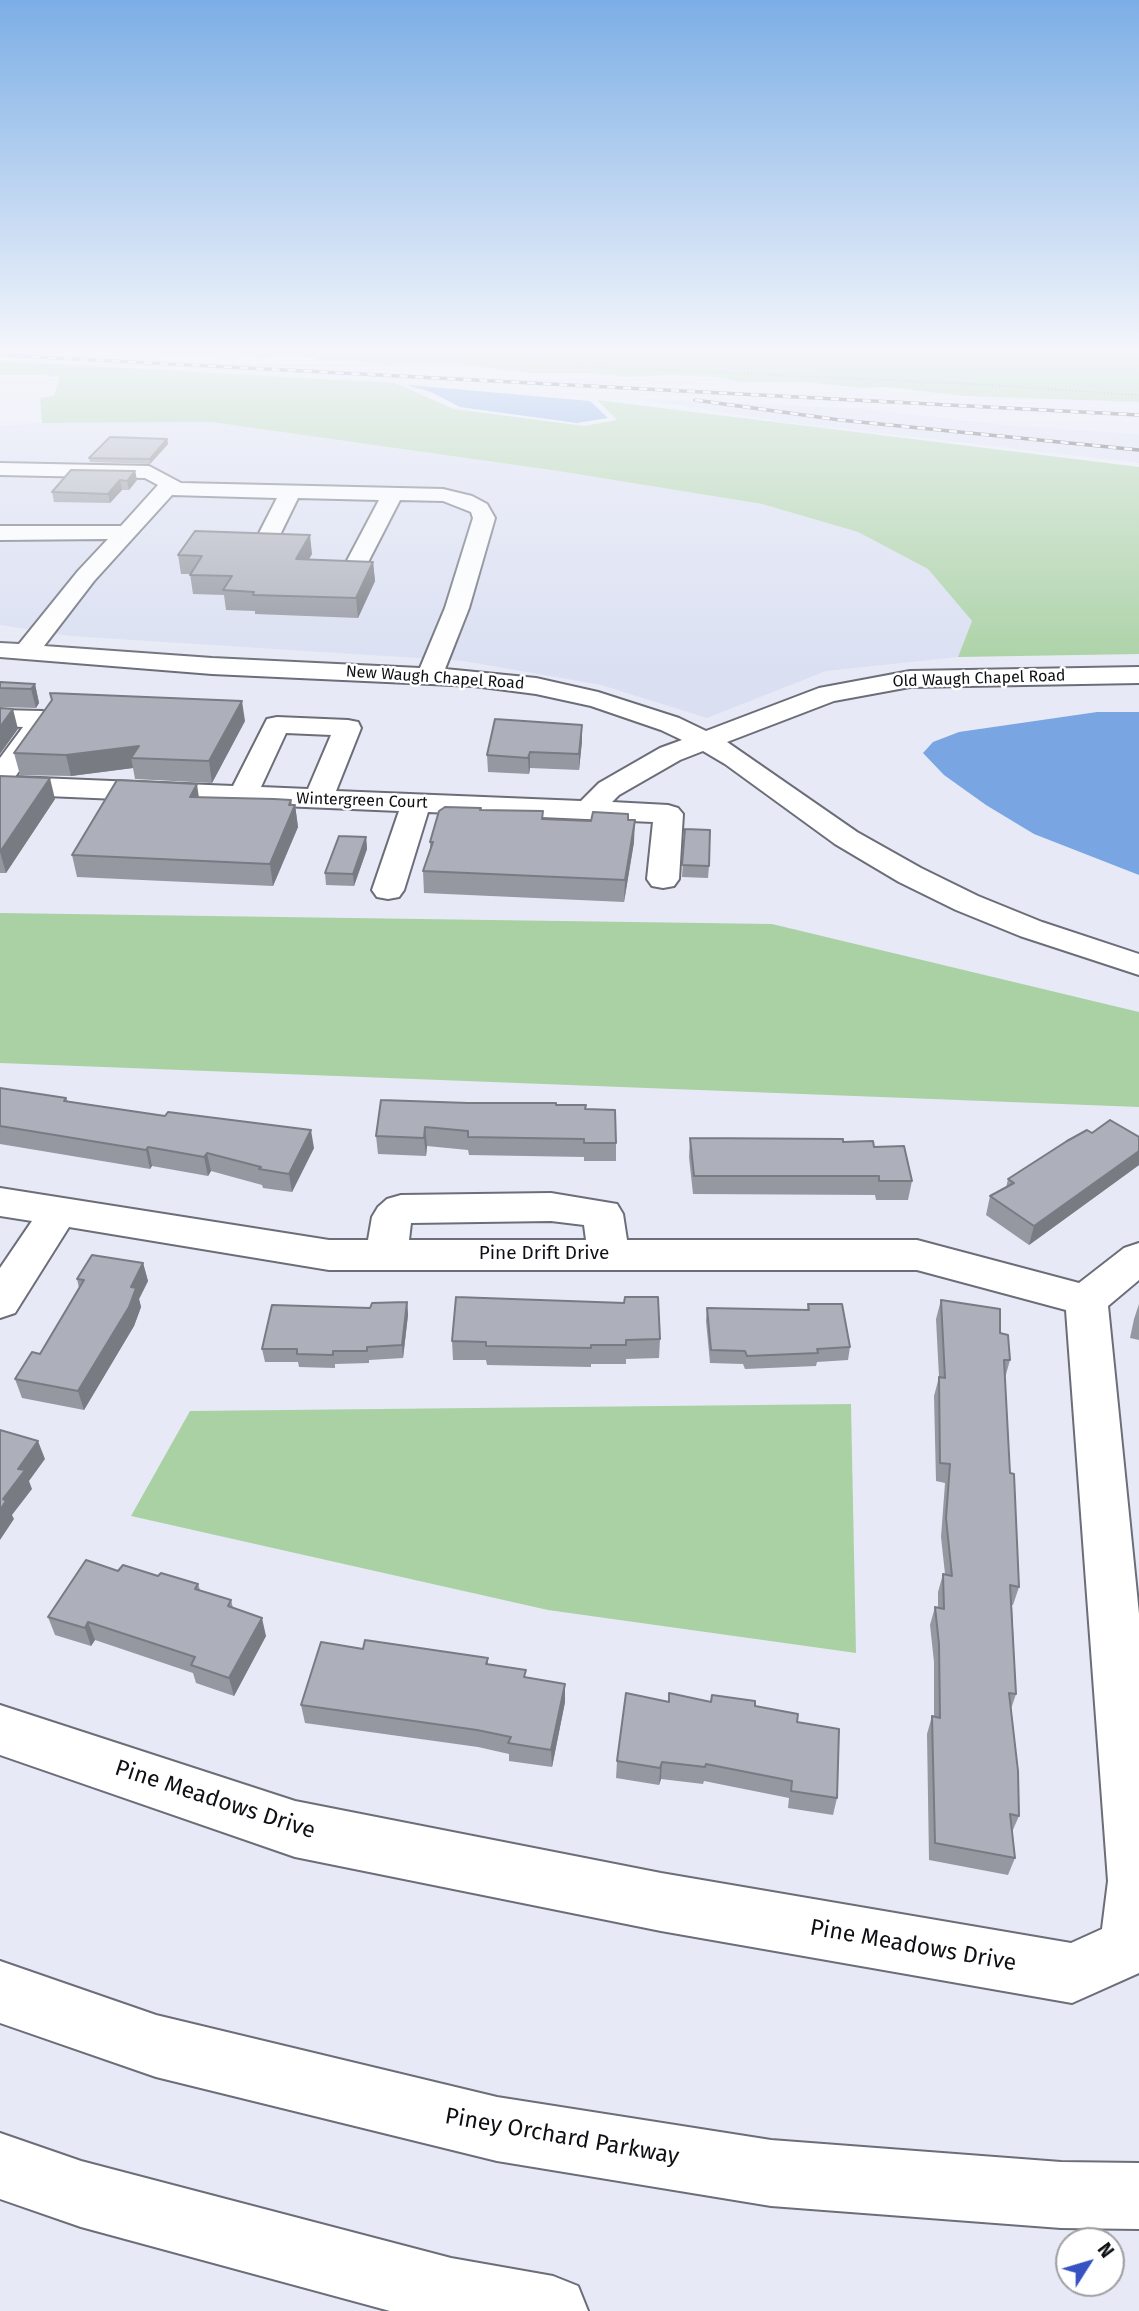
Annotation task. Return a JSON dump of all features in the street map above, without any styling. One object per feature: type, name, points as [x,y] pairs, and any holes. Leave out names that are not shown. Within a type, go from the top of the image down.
[{"type":"street","points":[[0,469],[149,472],[171,484],[129,532],[13,651]]},
{"type":"street","points":[[166,489],[443,495],[465,500],[480,508],[484,518],[457,608],[430,675]]},
{"type":"street","points":[[266,541],[291,491]]},
{"type":"street","points":[[353,570],[393,493]]},
{"type":"street","points":[[0,533],[129,532]]},
{"type":"street","name":"New Waugh Chapel Road","points":[[13,651],[212,666],[430,675],[505,682],[587,698],[670,724],[704,740],[735,758],[846,838],[910,875],[967,903],[1031,929],[1139,965]]},
{"type":"street","name":"Old Waugh Chapel Road","points":[[704,740],[828,694],[878,684],[957,677],[1139,675]]},
{"type":"street","points":[[0,718],[42,719],[0,778]]},
{"type":"street","points":[[242,796],[277,725],[348,728],[318,799]]},
{"type":"street","points":[[588,810],[609,789],[636,771],[704,740]]},
{"type":"street","name":"Wintergreen Court","points":[[0,785],[668,814],[663,879]]},
{"type":"street","points":[[388,890],[416,803]]},
{"type":"street","name":"Pine Drift Drive","points":[[0,1202],[57,1214],[329,1255],[918,1255],[1086,1300]]},
{"type":"street","points":[[0,1302],[57,1214]]},
{"type":"street","points":[[1086,1300],[1139,1258]]},
{"type":"street","name":"Pine Meadows Drive","points":[[0,1730],[295,1829],[661,1902],[1072,1973],[1129,1947],[1137,1881],[1086,1300]]},
{"type":"street","name":"Piney Orchard Parkway","points":[[0,1992],[156,2046],[497,2129],[771,2173],[1061,2195],[1139,2196]]},
{"type":"street","points":[[0,2166],[81,2194],[451,2293],[553,2311]]},
{"type":"shaded area","points":[[0,457],[458,457],[762,504],[858,532],[928,569],[972,621],[958,657],[826,671],[707,718],[601,685],[464,661],[70,636],[0,625]]},
{"type":"shaded area","points":[[1086,457],[1139,457],[1139,463]]},
{"type":"green space","points":[[458,457],[1057,457],[1139,467],[1139,654],[958,657],[972,621],[928,569],[858,532],[762,504]]},
{"type":"green space","points":[[0,913],[772,924],[1139,1012],[1139,1107],[0,1063]]},
{"type":"green space","points":[[851,1404],[856,1653],[548,1610],[131,1516],[190,1411]]},
{"type":"water","points":[[1097,712],[1139,712],[1139,875],[1034,834],[944,775],[923,753],[933,742],[959,732]]},
{"type":"building","points":[[90,457],[152,457],[150,459]]},
{"type":"building","points":[[71,470],[135,471],[127,481],[120,480],[108,494],[52,492]]},
{"type":"building","points":[[195,531],[310,535],[296,559],[373,562],[356,598],[253,595],[254,592],[223,590],[232,576],[190,575],[202,556],[178,555]]},
{"type":"building","points":[[0,682],[35,684],[31,689],[0,688]]},
{"type":"building","points":[[50,693],[242,701],[209,761],[131,758],[139,746],[66,755],[14,753],[52,700]]},
{"type":"building","points":[[0,708],[13,709],[0,727]]},
{"type":"building","points":[[495,719],[582,725],[579,754],[530,752],[528,758],[487,755]]},
{"type":"building","points":[[0,776],[50,778],[0,852]]},
{"type":"building","points":[[117,780],[197,784],[190,797],[291,800],[289,805],[295,805],[270,864],[72,855]]},
{"type":"building","points":[[445,807],[543,811],[542,819],[591,821],[593,812],[628,814],[628,820],[635,820],[625,880],[423,871],[433,842],[430,842],[439,811]]},
{"type":"building","points":[[685,829],[710,830],[709,866],[682,865]]},
{"type":"building","points":[[339,836],[366,837],[353,874],[325,873]]},
{"type":"building","points":[[0,1088],[66,1098],[64,1101],[165,1116],[168,1112],[311,1130],[289,1174],[259,1169],[261,1167],[207,1153],[204,1157],[148,1147],[146,1150],[0,1126]]},
{"type":"building","points":[[381,1100],[556,1103],[586,1105],[585,1109],[615,1110],[616,1143],[584,1143],[584,1139],[468,1137],[468,1131],[425,1127],[424,1138],[376,1136]]},
{"type":"building","points":[[1110,1120],[1139,1137],[1139,1151],[1034,1226],[990,1196],[1014,1183],[1008,1179],[1067,1141],[1087,1130],[1092,1133]]},
{"type":"building","points":[[690,1138],[843,1139],[843,1142],[873,1141],[874,1147],[904,1146],[912,1181],[879,1181],[879,1176],[694,1176]]},
{"type":"building","points":[[92,1255],[143,1263],[131,1287],[136,1288],[129,1307],[78,1391],[15,1379],[32,1352],[40,1354],[84,1280],[77,1279]]},
{"type":"building","points":[[456,1297],[624,1303],[625,1297],[658,1297],[660,1339],[626,1340],[626,1345],[591,1345],[591,1348],[486,1346],[486,1342],[452,1341]]},
{"type":"building","points":[[941,1300],[1000,1309],[1000,1333],[1008,1335],[1010,1360],[1004,1360],[1010,1473],[1014,1474],[1019,1587],[1010,1585],[1016,1694],[1009,1693],[1018,1771],[1019,1816],[1010,1814],[1015,1858],[935,1843],[932,1716],[940,1718],[939,1644],[935,1607],[944,1609],[943,1574],[952,1576],[946,1518],[950,1464],[940,1463],[939,1377],[945,1378]]},
{"type":"building","points":[[407,1302],[402,1345],[367,1347],[367,1351],[333,1351],[333,1355],[297,1354],[297,1349],[262,1349],[272,1305],[370,1308],[372,1303]]},
{"type":"building","points":[[808,1304],[842,1304],[850,1347],[817,1349],[818,1353],[747,1356],[745,1351],[711,1350],[707,1308],[809,1310]]},
{"type":"building","points":[[0,1430],[38,1441],[18,1469],[25,1470],[3,1499],[6,1501],[0,1510]]},
{"type":"building","points":[[86,1560],[118,1571],[123,1565],[198,1584],[195,1589],[231,1600],[228,1606],[262,1618],[229,1678],[191,1665],[195,1657],[88,1622],[85,1628],[48,1617]]},
{"type":"building","points":[[365,1640],[488,1658],[486,1664],[526,1670],[524,1677],[565,1684],[551,1750],[508,1743],[511,1737],[477,1730],[301,1705],[321,1642],[363,1649]]},
{"type":"building","points":[[626,1693],[669,1702],[669,1693],[711,1702],[712,1695],[755,1701],[755,1706],[798,1714],[797,1722],[839,1729],[837,1798],[791,1791],[792,1781],[706,1764],[705,1767],[662,1762],[660,1768],[617,1761]]}]
